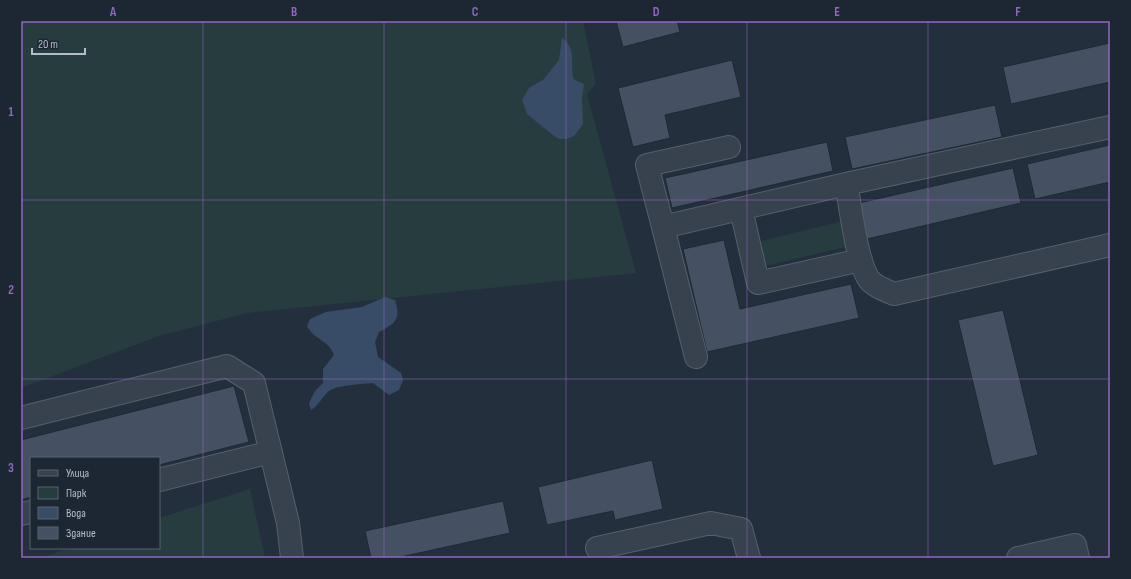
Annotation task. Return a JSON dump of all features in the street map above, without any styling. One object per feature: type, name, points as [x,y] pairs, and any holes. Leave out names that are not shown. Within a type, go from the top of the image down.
[{"type":"lane","points":[[663,227],[846,184],[1110,127]]},
{"type":"lane","points":[[696,357],[647,165],[729,147]]},
{"type":"lane","points":[[846,184],[861,260],[868,279],[879,288],[894,294],[1110,245]]},
{"type":"lane","points":[[741,209],[758,283],[861,260]]},
{"type":"lane","points":[[21,418],[227,366],[254,383],[288,523],[292,558]]},
{"type":"lane","points":[[160,480],[271,452]]},
{"type":"lane","points":[[597,548],[711,523],[741,529],[749,558]]},
{"type":"lane","points":[[1018,558],[1075,545],[1078,558]]},
{"type":"green space","points":[[21,21],[583,21],[596,84],[587,94],[636,273],[247,313],[159,336],[21,388]]},
{"type":"green space","points":[[843,221],[850,246],[765,266],[758,242]]},
{"type":"green space","points":[[250,489],[265,558],[41,558],[67,549],[160,549],[160,518]]},
{"type":"water","points":[[562,37],[570,47],[573,77],[575,80],[584,84],[582,99],[583,124],[574,136],[567,139],[560,139],[554,136],[527,114],[522,100],[529,88],[544,79],[559,60]]},
{"type":"water","points":[[385,297],[395,300],[397,306],[397,316],[396,320],[390,326],[379,332],[375,342],[378,357],[401,373],[403,380],[399,390],[389,395],[373,383],[338,387],[329,391],[311,410],[309,403],[315,391],[323,383],[323,369],[334,355],[329,346],[313,334],[307,326],[310,319],[326,312],[362,307]]},
{"type":"building","points":[[616,21],[677,21],[680,32],[623,47]]},
{"type":"building","points":[[1110,43],[1110,82],[1011,104],[1003,67]]},
{"type":"building","points":[[732,60],[741,97],[665,115],[670,138],[633,147],[618,88]]},
{"type":"building","points":[[995,105],[1002,137],[852,169],[845,137]]},
{"type":"building","points":[[827,142],[833,171],[672,208],[665,178]]},
{"type":"building","points":[[1110,145],[1110,182],[1035,199],[1027,164]]},
{"type":"building","points":[[1013,168],[1021,203],[867,239],[859,203]]},
{"type":"building","points":[[724,240],[740,309],[851,284],[859,318],[707,352],[683,249]]},
{"type":"building","points":[[1003,310],[1038,455],[993,466],[958,320]]},
{"type":"building","points":[[234,386],[249,442],[160,465],[160,457],[30,457],[30,497],[21,500],[21,440]]},
{"type":"building","points":[[652,460],[663,509],[615,520],[613,511],[547,525],[538,487]]},
{"type":"building","points":[[503,501],[510,533],[396,558],[371,558],[365,531]]}]
